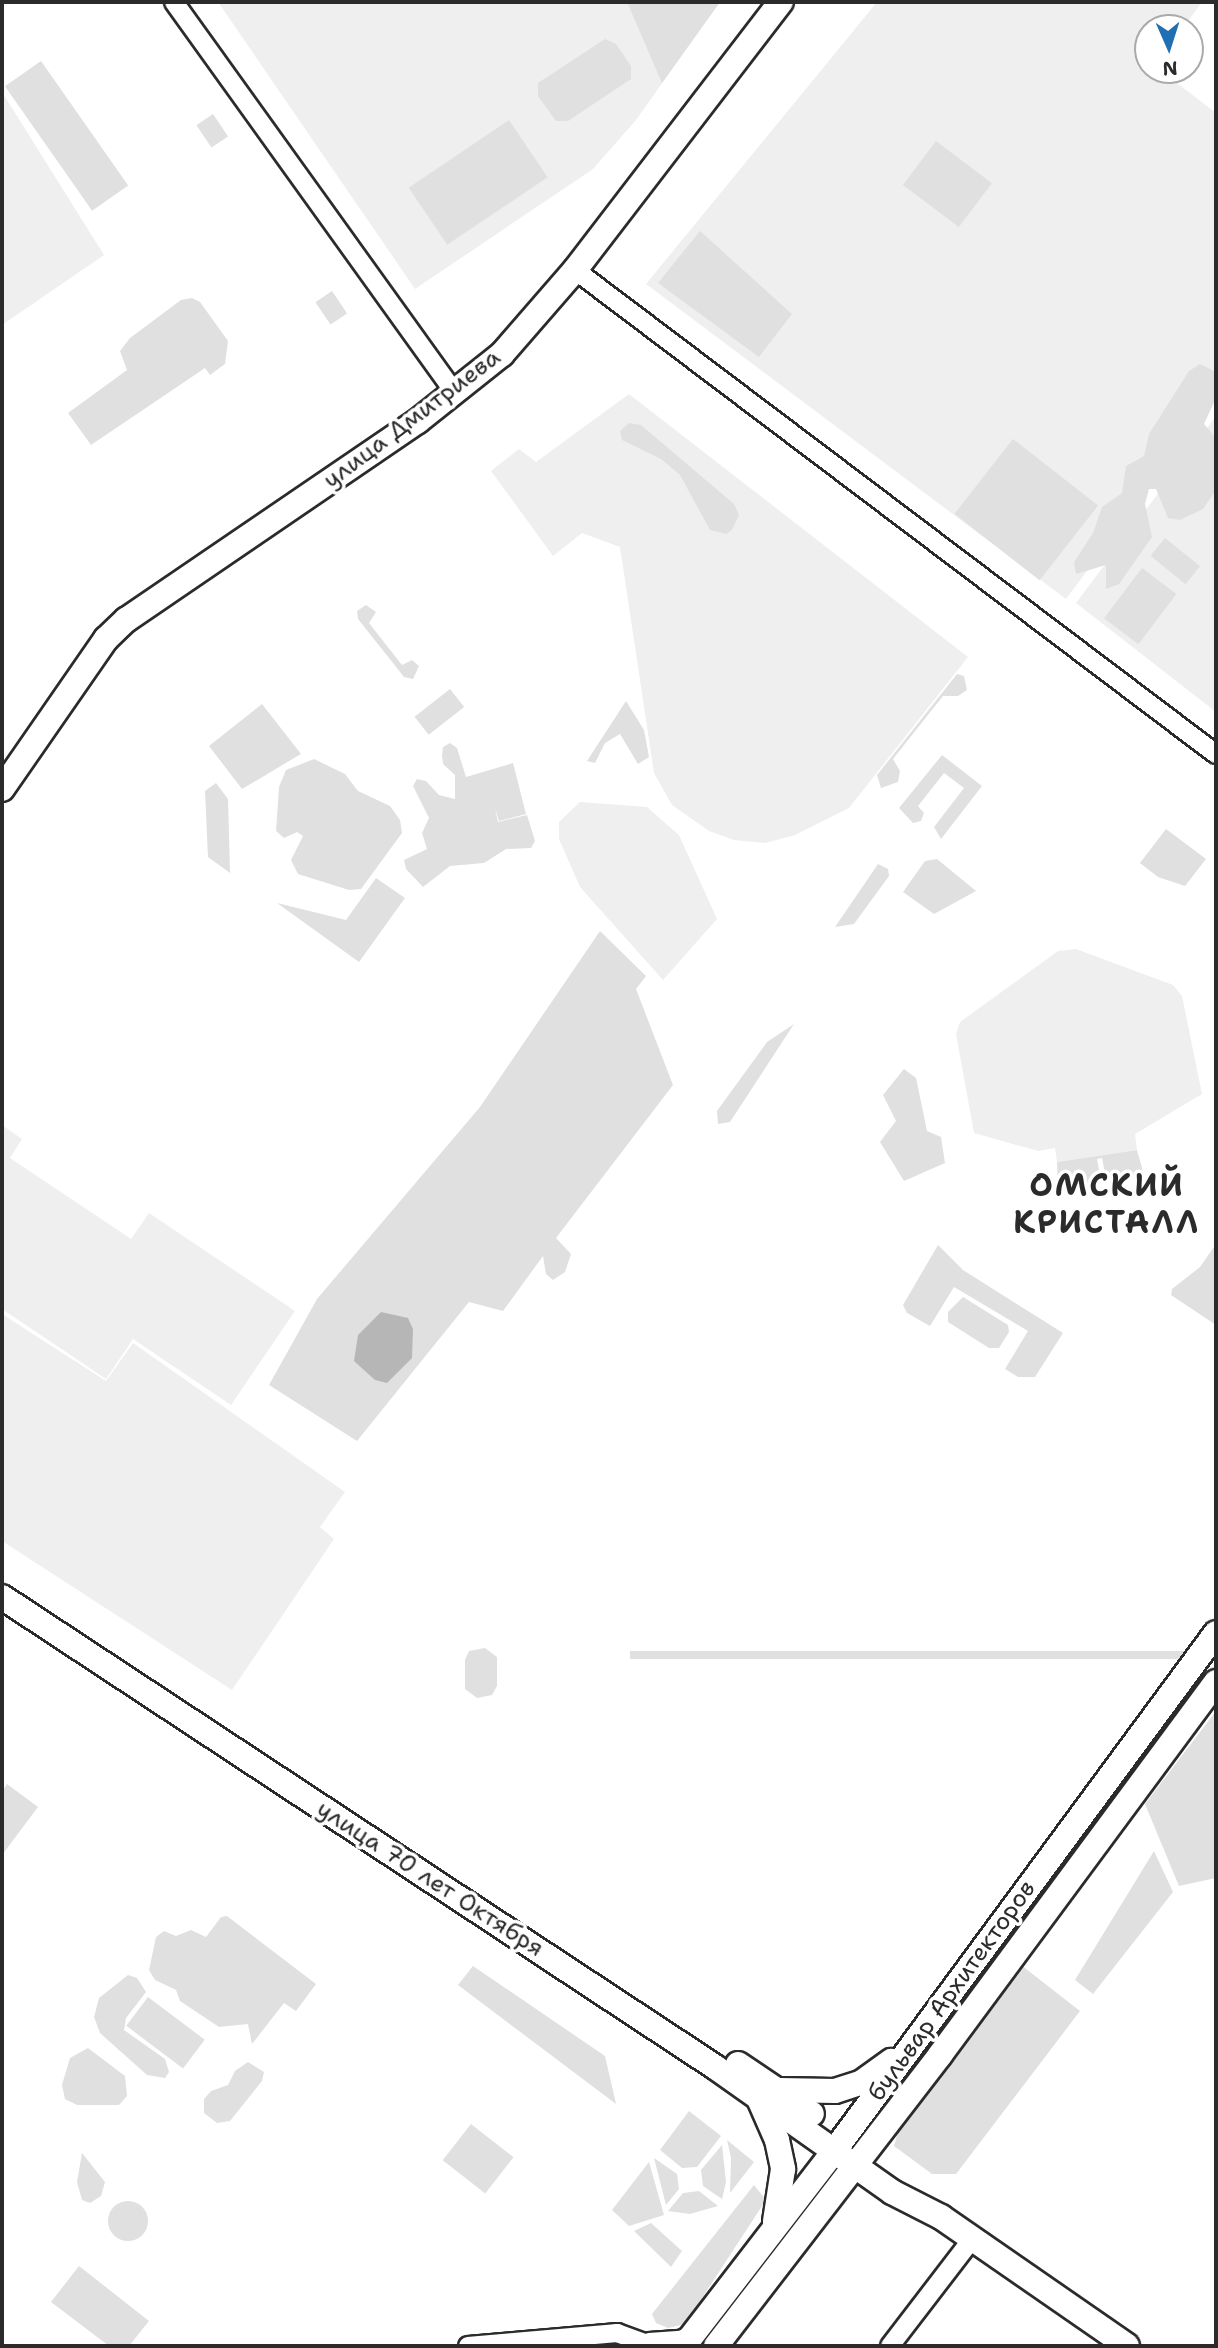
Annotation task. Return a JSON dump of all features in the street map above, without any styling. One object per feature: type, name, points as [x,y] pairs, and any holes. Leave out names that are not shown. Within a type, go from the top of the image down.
[{"type":"main road","name":"улица Дмитриева","points":[[2,789],[106,639],[126,620],[455,393],[502,354],[575,270],[781,2]]},
{"type":"main road","name":"улица 70 лет Октября","points":[[2,1577],[768,2094],[860,2159],[892,2192],[941,2217],[1127,2346]]},
{"type":"main road","name":"улица 70 лет Октября","points":[[2,1597],[768,2094]]},
{"type":"main road","name":"бульвар Архитекторов","points":[[690,2339],[840,2144],[1215,1635]]},
{"type":"main road","name":"бульвар Архитекторов","points":[[716,2346],[860,2159],[1216,1682]]},
{"type":"main road","points":[[1184,1724],[1216,1698]]},
{"type":"main road","points":[[771,2233],[783,2169],[768,2094],[828,2092],[862,2081],[918,2037]]},
{"type":"street","points":[[174,2],[455,393]]},
{"type":"street","points":[[575,270],[1216,754]]},
{"type":"street","points":[[890,2346],[972,2239]]},
{"type":"street","points":[[468,2346],[617,2333],[649,2343],[690,2339]]},
{"type":"shaded area","points":[[218,2],[720,2],[636,120],[593,169],[415,289]]},
{"type":"shaded area","points":[[627,2],[720,2],[662,83]]},
{"type":"shaded area","points":[[877,2],[1202,2],[1193,14],[1134,14],[1134,84],[1178,84],[1216,113],[1216,398],[1066,599],[646,284]]},
{"type":"shaded area","points":[[605,39],[616,44],[631,66],[631,79],[568,121],[556,121],[538,96],[538,83]]},
{"type":"shaded area","points":[[41,61],[128,186],[92,211],[5,86]]},
{"type":"shaded area","points":[[2,92],[104,255],[2,325]]},
{"type":"shaded area","points":[[213,114],[228,136],[212,148],[196,125]]},
{"type":"shaded area","points":[[509,120],[548,177],[447,245],[409,188]]},
{"type":"shaded area","points":[[936,141],[992,183],[959,227],[903,185]]},
{"type":"shaded area","points":[[700,231],[792,314],[759,357],[658,283]]},
{"type":"shaded area","points":[[332,291],[347,313],[331,325],[315,302]]},
{"type":"shaded area","points":[[192,298],[200,302],[228,341],[225,364],[210,375],[205,368],[91,445],[68,413],[127,370],[120,351],[130,338],[181,300]]},
{"type":"shaded area","points":[[1200,364],[1216,372],[1216,398],[1204,424],[1216,438],[1216,490],[1203,509],[1180,520],[1168,518],[1156,489],[1149,489],[1145,504],[1152,537],[1119,584],[1106,589],[1106,565],[1076,574],[1074,562],[1093,533],[1102,507],[1122,493],[1126,466],[1144,456],[1149,434],[1189,371]]},
{"type":"shaded area","points":[[629,394],[968,657],[849,808],[795,835],[765,843],[734,840],[709,831],[672,805],[654,773],[620,547],[582,533],[553,556],[491,471],[519,449],[536,462]]},
{"type":"shaded area","points":[[1216,416],[1216,712],[1076,603]]},
{"type":"shaded area","points":[[629,423],[641,425],[734,504],[739,515],[732,530],[726,534],[710,530],[680,475],[661,459],[622,440],[620,431]]},
{"type":"shaded area","points":[[1013,439],[1098,505],[1040,580],[955,514]]},
{"type":"shaded area","points":[[1165,538],[1200,566],[1185,584],[1151,556]]},
{"type":"shaded area","points":[[1142,568],[1176,594],[1138,644],[1104,618]]},
{"type":"shaded area","points":[[366,605],[376,612],[369,623],[402,665],[412,660],[419,666],[413,679],[404,677],[358,619],[357,611]]},
{"type":"shaded area","points":[[957,674],[964,676],[967,690],[958,696],[943,696],[893,759],[900,771],[898,782],[881,788],[877,775]]},
{"type":"shaded area","points":[[450,689],[464,707],[429,735],[415,717]]},
{"type":"shaded area","points":[[626,701],[644,730],[649,757],[638,764],[620,734],[605,743],[595,763],[587,761]]},
{"type":"shaded area","points":[[262,704],[301,754],[242,789],[209,746]]},
{"type":"shaded area","points":[[450,743],[457,748],[466,777],[513,763],[526,814],[499,821],[495,808],[498,822],[527,815],[535,841],[531,848],[506,849],[484,863],[450,866],[423,887],[406,869],[404,860],[427,849],[422,833],[429,818],[413,786],[417,779],[426,781],[439,795],[455,799],[455,775],[443,764],[442,755],[443,747]]},
{"type":"shaded area","points":[[942,755],[982,786],[941,839],[934,827],[964,788],[944,773],[918,806],[924,813],[921,821],[913,823],[899,808]]},
{"type":"shaded area","points":[[314,759],[345,774],[358,791],[390,806],[400,820],[402,833],[361,889],[349,890],[298,874],[291,860],[303,836],[297,832],[284,838],[276,831],[279,787],[286,770]]},
{"type":"shaded area","points":[[216,783],[228,799],[230,873],[208,857],[205,791]]},
{"type":"shaded area","points":[[580,802],[647,807],[679,835],[717,919],[663,980],[580,887],[559,839],[559,822]]},
{"type":"shaded area","points":[[1166,829],[1206,859],[1185,886],[1158,877],[1140,863]]},
{"type":"shaded area","points":[[937,859],[976,891],[934,914],[903,892],[925,861]]},
{"type":"shaded area","points":[[878,864],[888,869],[889,876],[854,924],[835,927]]},
{"type":"shaded area","points":[[376,878],[405,898],[359,962],[277,903],[346,920]]},
{"type":"shaded area","points":[[600,931],[646,976],[636,989],[673,1085],[556,1238],[571,1254],[565,1272],[553,1280],[546,1274],[543,1256],[503,1311],[469,1302],[357,1441],[269,1385],[317,1299],[480,1107]]},
{"type":"shaded area","points":[[1076,949],[1173,985],[1182,996],[1202,1094],[1135,1134],[1137,1150],[1057,1162],[1055,1148],[1038,1151],[974,1133],[956,1034],[960,1022],[1058,951]]},
{"type":"shaded area","points":[[794,1024],[730,1122],[718,1124],[717,1111],[767,1042]]},
{"type":"shaded area","points":[[904,1069],[916,1078],[927,1131],[941,1137],[945,1163],[904,1181],[880,1142],[896,1121],[883,1095]]},
{"type":"shaded area","points":[[2,1125],[22,1139],[10,1158],[131,1239],[149,1213],[295,1311],[231,1405],[133,1339],[106,1379],[2,1309]]},
{"type":"shaded area","points":[[1137,1150],[1144,1175],[1114,1180],[1105,1174],[1102,1158],[1097,1159],[1100,1175],[1094,1184],[1058,1189],[1057,1162]]},
{"type":"shaded area","points":[[1216,1244],[1216,1325],[1171,1295],[1172,1289],[1200,1267]]},
{"type":"shaded area","points":[[938,1245],[963,1270],[1063,1333],[1035,1377],[1018,1377],[1005,1369],[1028,1331],[954,1287],[930,1326],[907,1313],[903,1305]]},
{"type":"shaded area","points":[[963,1297],[1008,1325],[1009,1332],[999,1348],[989,1348],[948,1322],[948,1312]]},
{"type":"shaded area","points":[[381,1312],[408,1318],[413,1329],[412,1358],[387,1383],[375,1380],[354,1361],[358,1335]]},
{"type":"shaded area","points":[[2,1314],[106,1381],[133,1343],[345,1492],[320,1527],[334,1539],[232,1690],[2,1541]]},
{"type":"shaded area","points":[[485,1648],[497,1657],[497,1686],[492,1695],[477,1698],[465,1689],[465,1660],[469,1651]]},
{"type":"shaded area","points":[[630,1651],[1216,1651],[1216,1659],[630,1659]]},
{"type":"shaded area","points":[[1216,1711],[1216,1878],[1179,1886],[1145,1804]]},
{"type":"shaded area","points":[[7,1784],[38,1807],[2,1855],[2,1792]]},
{"type":"shaded area","points":[[1154,1851],[1173,1892],[1093,1994],[1075,1980]]},
{"type":"shaded area","points":[[227,1916],[316,1984],[296,2011],[284,2003],[252,2044],[248,2024],[219,2027],[180,2001],[176,1990],[155,1980],[149,1970],[156,1937],[164,1931],[176,1936],[191,1930],[206,1937],[221,1917]]},
{"type":"shaded area","points":[[1021,1965],[1080,2011],[956,2174],[932,2174],[894,2146],[898,2132]]},
{"type":"shaded area","points":[[473,1966],[605,2056],[616,2104],[458,1985]]},
{"type":"shaded area","points":[[128,1975],[137,1978],[146,1992],[126,2018],[124,2030],[165,2059],[169,2072],[165,2078],[147,2075],[100,2033],[94,2017],[99,1998]]},
{"type":"shaded area","points":[[148,1997],[205,2040],[183,2068],[126,2026]]},
{"type":"shaded area","points":[[88,2048],[125,2076],[127,2096],[119,2105],[77,2105],[65,2099],[62,2085],[70,2058]]},
{"type":"shaded area","points":[[248,2062],[264,2072],[262,2081],[230,2121],[217,2123],[204,2113],[204,2099],[211,2091],[228,2085],[235,2071]]},
{"type":"shaded area","points":[[689,2111],[721,2136],[697,2167],[682,2168],[660,2150]]},
{"type":"shaded area","points":[[471,2124],[514,2157],[485,2193],[443,2160]]},
{"type":"shaded area","points":[[727,2140],[754,2162],[730,2193],[731,2158]]},
{"type":"shaded area","points":[[722,2145],[726,2182],[722,2199],[703,2186],[701,2170]]},
{"type":"shaded area","points":[[82,2153],[105,2182],[101,2196],[90,2203],[82,2200],[77,2182]]},
{"type":"shaded area","points":[[654,2158],[677,2174],[679,2189],[666,2205]]},
{"type":"shaded area","points":[[649,2162],[664,2215],[629,2226],[612,2210]]},
{"type":"shaded area","points":[[754,2185],[766,2200],[685,2324],[668,2328],[656,2323],[652,2314]]},
{"type":"shaded area","points":[[699,2191],[718,2206],[690,2214],[668,2211],[683,2193]]},
{"type":"shaded area","points":[[128,2201],[136,2202],[142,2207],[147,2213],[147,2229],[142,2235],[136,2240],[128,2241],[120,2240],[114,2235],[109,2229],[108,2221],[109,2213],[114,2207],[120,2202]]},
{"type":"shaded area","points":[[651,2223],[682,2251],[671,2267],[634,2231]]},
{"type":"shaded area","points":[[79,2266],[149,2321],[129,2346],[109,2346],[51,2302]]},
{"type":"district","name":"ОМСКИЙ КРИСТАЛЛ","points":[[1107,1204]]}]
